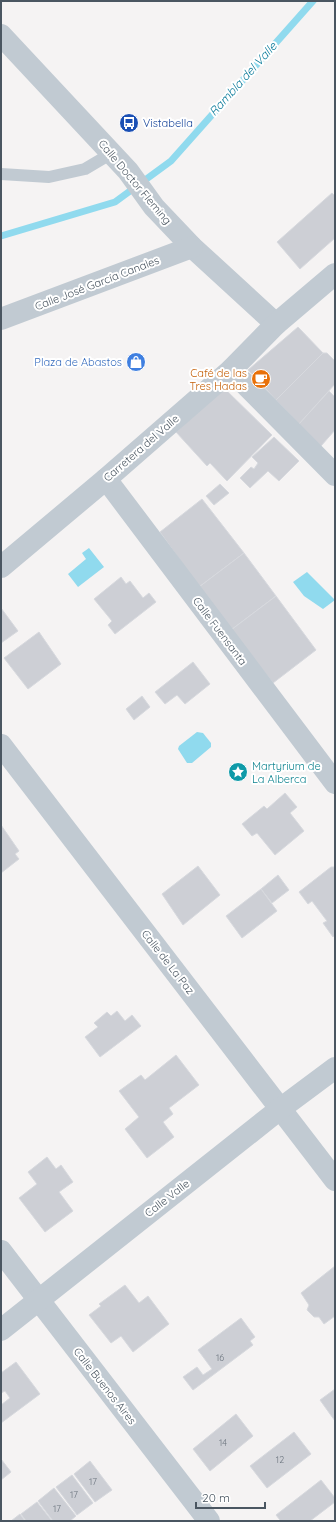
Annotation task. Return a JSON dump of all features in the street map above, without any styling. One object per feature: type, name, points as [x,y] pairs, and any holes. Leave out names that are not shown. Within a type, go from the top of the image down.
[{"type":"street","name":"Calle Doctor Fleming","points":[[1,35],[128,170],[154,207],[192,247],[276,324]]},
{"type":"street","name":"Calle José García Canales","points":[[1,319],[192,247]]},
{"type":"street","name":"Carretera del Valle","points":[[1,566],[106,479],[231,370],[276,324],[335,274]]},
{"type":"street","points":[[231,370],[335,474]]},
{"type":"street","name":"Calle Fuensanta","points":[[106,479],[335,783]]},
{"type":"street","name":"Calle de La Paz","points":[[1,745],[335,1180]]},
{"type":"street","name":"Calle Valle","points":[[1,1330],[280,1109],[335,1068]]},
{"type":"street","name":"Calle Buenos Aires","points":[[1,1251],[209,1521]]},
{"type":"lane","points":[[1,174],[49,177],[85,169],[112,153]]},
{"type":"water","points":[[89,548],[104,567],[78,587],[68,574],[86,559],[82,553]]},
{"type":"water","points":[[307,572],[335,600],[323,609],[304,596],[293,582]]},
{"type":"water","points":[[197,732],[203,733],[211,743],[211,747],[192,763],[187,763],[178,749],[179,746]]},
{"type":"building","points":[[332,193],[335,196],[335,238],[300,269],[277,242]]},
{"type":"building","points":[[298,327],[323,353],[276,400],[248,370]]},
{"type":"building","points":[[323,353],[327,353],[335,361],[335,384],[299,424],[276,400]]},
{"type":"building","points":[[224,388],[272,435],[227,481],[210,463],[207,466],[176,432]]},
{"type":"building","points":[[329,391],[335,397],[335,430],[321,446],[299,424]]},
{"type":"building","points":[[274,437],[299,461],[279,481],[268,471],[250,488],[240,478],[251,467],[254,469],[258,463],[252,457]]},
{"type":"building","points":[[220,484],[229,493],[214,505],[206,496]]},
{"type":"building","points":[[202,499],[244,553],[199,587],[160,532]]},
{"type":"building","points":[[244,553],[276,596],[231,630],[199,587]]},
{"type":"building","points":[[121,577],[126,584],[130,581],[143,598],[149,593],[156,602],[115,634],[108,625],[112,621],[94,599]]},
{"type":"building","points":[[276,596],[316,650],[273,683],[231,630]]},
{"type":"building","points":[[1,608],[18,631],[1,643]]},
{"type":"building","points":[[39,632],[61,664],[28,689],[4,658]]},
{"type":"building","points":[[193,662],[210,684],[185,704],[177,695],[165,704],[155,692]]},
{"type":"building","points":[[142,696],[150,707],[134,720],[126,709]]},
{"type":"building","points":[[285,793],[297,807],[290,813],[304,831],[275,855],[257,833],[252,836],[242,824],[264,806],[267,809]]},
{"type":"building","points":[[1,825],[19,851],[15,854],[19,859],[1,873]]},
{"type":"building","points":[[198,866],[220,895],[183,925],[162,894]]},
{"type":"building","points":[[331,867],[335,867],[335,935],[333,937],[323,923],[327,921],[312,901],[308,904],[299,892]]},
{"type":"building","points":[[278,875],[289,890],[272,903],[261,889]]},
{"type":"building","points":[[261,889],[277,911],[242,938],[226,916]]},
{"type":"building","points":[[117,1011],[125,1021],[132,1015],[141,1026],[100,1057],[85,1037],[98,1027],[94,1023],[107,1012],[111,1016]]},
{"type":"building","points":[[176,1055],[199,1085],[169,1108],[173,1114],[163,1122],[174,1137],[147,1158],[125,1129],[139,1117],[119,1091],[141,1075],[145,1080]]},
{"type":"building","points":[[47,1157],[56,1169],[61,1165],[73,1182],[59,1192],[73,1211],[45,1232],[19,1198],[37,1184],[28,1172]]},
{"type":"building","points":[[335,1266],[335,1316],[324,1324],[319,1317],[314,1317],[307,1310],[309,1305],[301,1293]]},
{"type":"building","points":[[125,1285],[139,1303],[148,1296],[169,1324],[133,1352],[121,1336],[111,1343],[89,1315],[101,1306],[99,1304]]},
{"type":"building","points":[[241,1318],[255,1337],[250,1341],[253,1345],[193,1390],[183,1377],[197,1367],[203,1375],[212,1369],[198,1350]]},
{"type":"building","points":[[16,1362],[40,1394],[1,1423],[1,1405],[10,1398],[5,1391],[1,1393],[1,1373]]},
{"type":"building","points":[[335,1389],[335,1421],[320,1400]]},
{"type":"building","points":[[236,1414],[253,1436],[210,1471],[193,1449]]},
{"type":"building","points":[[294,1432],[311,1454],[267,1488],[250,1466]]},
{"type":"building","points":[[1,1459],[11,1472],[1,1480]]},
{"type":"building","points":[[90,1461],[112,1490],[95,1502],[74,1474]]},
{"type":"building","points":[[72,1475],[93,1503],[77,1515],[56,1487]]},
{"type":"building","points":[[321,1480],[335,1498],[335,1502],[310,1521],[279,1521],[280,1520],[276,1515]]},
{"type":"building","points":[[54,1488],[76,1516],[70,1521],[53,1521],[38,1501]]},
{"type":"building","points":[[37,1502],[52,1521],[26,1521],[21,1514]]},
{"type":"building","points":[[20,1514],[25,1521],[11,1521]]},
{"type":"waterway","name":"Rambla del Valle","points":[[1,236],[115,202],[171,161],[313,1]]},
{"type":"place","name":"Vistabella","points":[[129,123]]},
{"type":"place","name":"Plaza de Abastos","points":[[136,362]]},
{"type":"place","name":"Café de las Tres Hadas","points":[[261,379]]},
{"type":"place","name":"Martyrium de La Alberca","points":[[238,772]]}]
